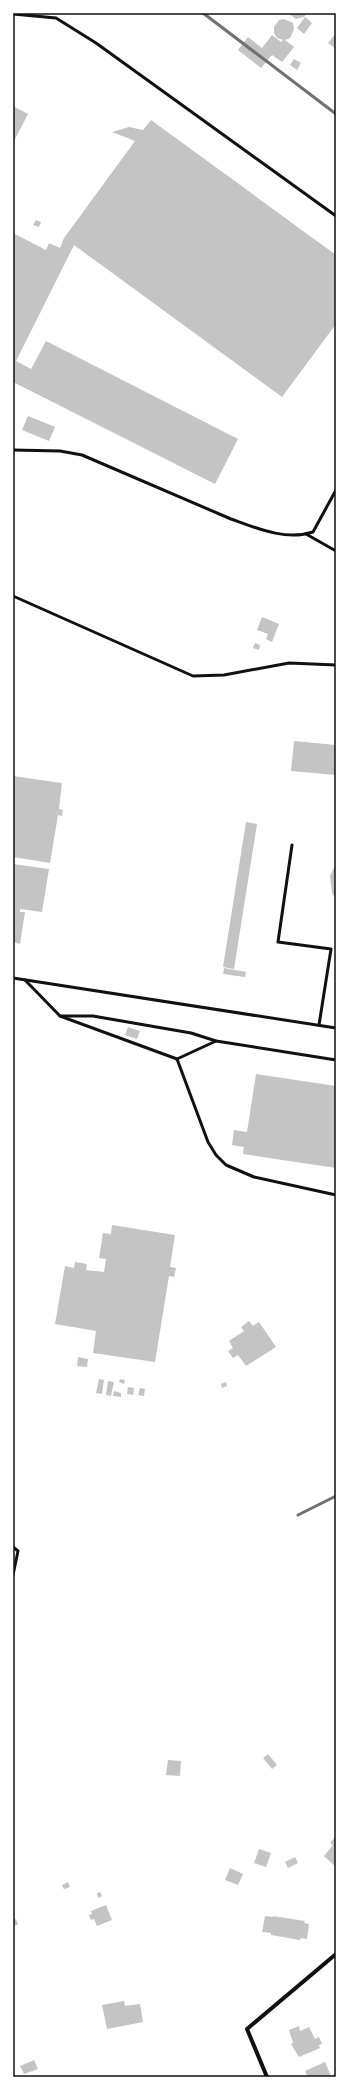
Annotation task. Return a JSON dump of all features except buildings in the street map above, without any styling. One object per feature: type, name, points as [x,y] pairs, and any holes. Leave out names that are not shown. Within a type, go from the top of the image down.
[{"type":"street","points":[[266,2077],[247,2029],[336,1954]]},
{"type":"lane","points":[[13,14],[56,18],[102,48],[336,216]]},
{"type":"lane","points":[[13,450],[60,451],[82,455],[231,519],[255,527],[289,535],[306,534],[312,532],[336,490]]},
{"type":"lane","points":[[306,534],[336,551]]},
{"type":"lane","points":[[13,596],[193,676],[224,675],[289,663],[336,665]]},
{"type":"lane","points":[[292,845],[278,942],[331,949],[319,1025]]},
{"type":"lane","points":[[13,978],[336,1028]]},
{"type":"lane","points":[[25,980],[60,1016],[177,1059],[216,1041]]},
{"type":"lane","points":[[60,1016],[93,1016],[192,1033],[216,1041],[336,1060]]},
{"type":"lane","points":[[177,1059],[208,1142],[216,1155],[226,1165],[254,1177],[336,1195]]},
{"type":"lane","points":[[13,1547],[18,1551],[13,1575]]},
{"type":"railway","points":[[203,13],[336,114]]},
{"type":"railway","points":[[298,1515],[336,1496]]}]
